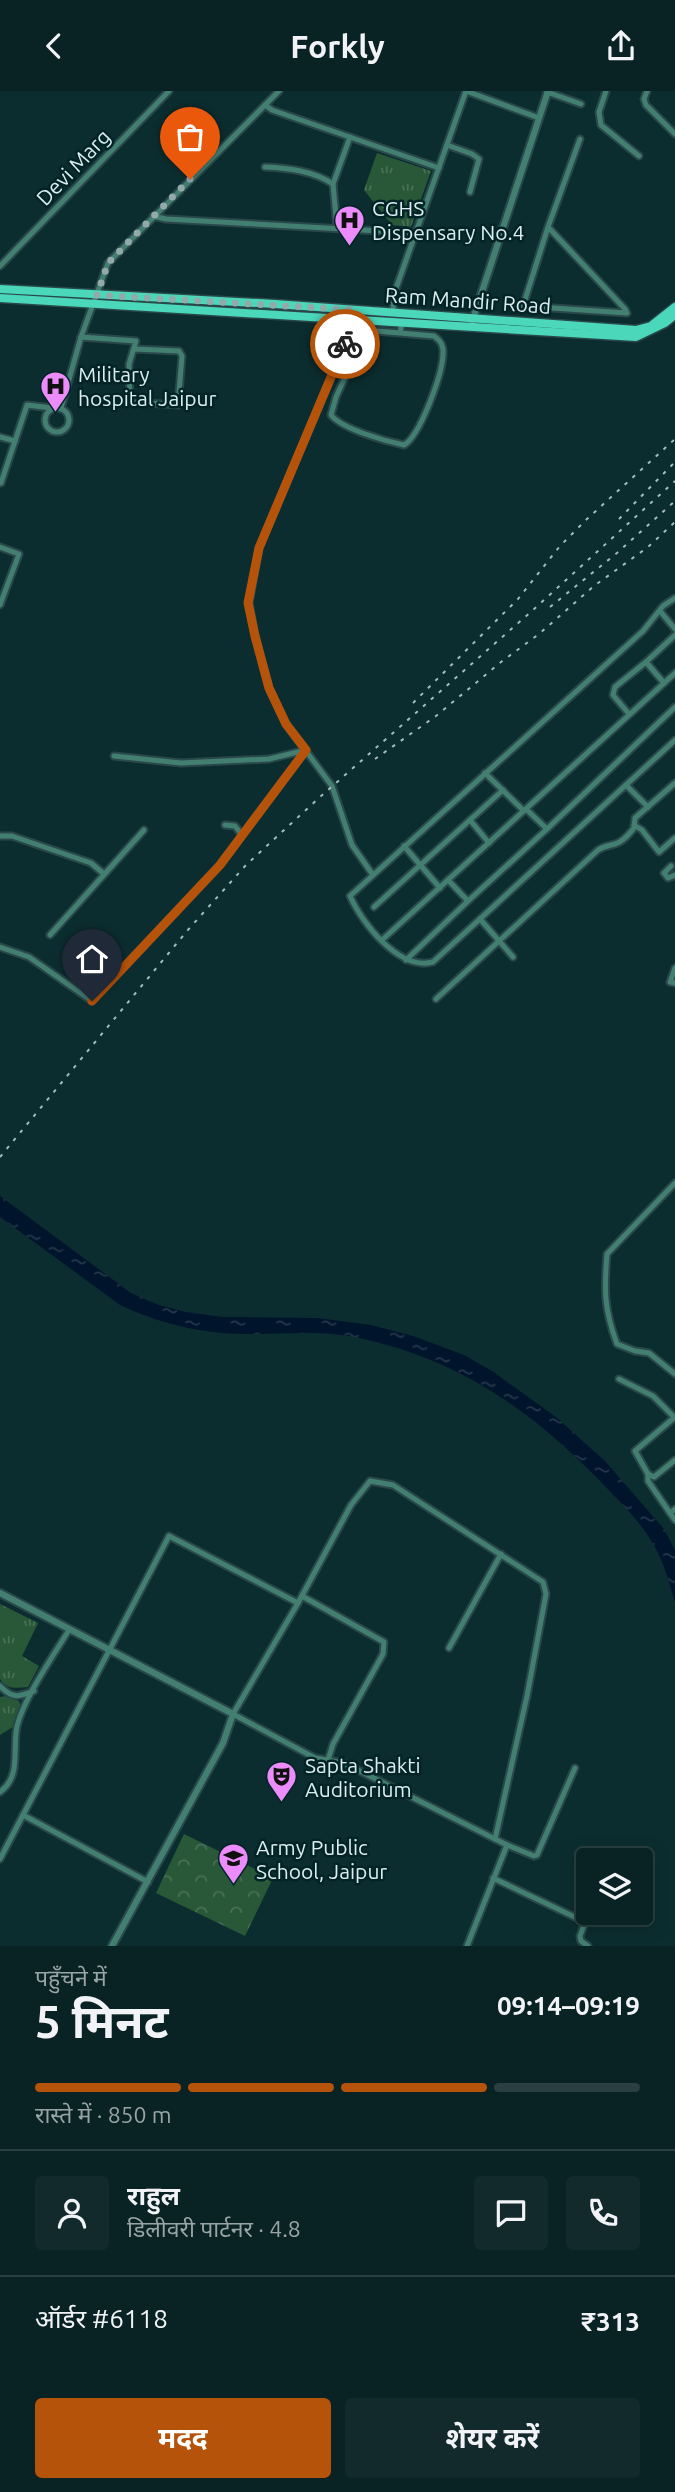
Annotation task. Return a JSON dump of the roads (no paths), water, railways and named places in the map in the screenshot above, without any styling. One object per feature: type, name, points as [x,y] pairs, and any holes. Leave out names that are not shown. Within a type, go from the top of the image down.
[{"type":"main road","points":[[0,289],[95,300]]},
{"type":"main road","points":[[0,298],[95,300],[356,314],[402,322],[472,322],[636,337],[650,332],[675,315]]},
{"type":"main road","name":"Ram Mandir Road","points":[[534,326],[636,330],[651,326],[675,307]]},
{"type":"main road","name":"Ram Mandir Road","points":[[356,314],[393,313],[472,322]]},
{"type":"street","name":"Devi Marg","points":[[0,265],[169,91]]},
{"type":"street","points":[[61,408],[81,337],[108,263],[279,91]]},
{"type":"street","points":[[393,313],[394,294],[466,91],[539,118]]},
{"type":"street","points":[[472,322],[547,91],[581,104]]},
{"type":"street","points":[[606,91],[599,113],[601,125],[639,156]]},
{"type":"street","points":[[647,91],[644,99],[646,105],[675,134]]},
{"type":"street","points":[[265,105],[272,110],[439,168]]},
{"type":"street","points":[[337,228],[333,184],[350,137]]},
{"type":"street","points":[[548,226],[627,312],[625,314],[524,307],[522,304],[548,226],[580,139]]},
{"type":"street","points":[[447,145],[479,159],[470,192]]},
{"type":"street","points":[[265,167],[291,168],[326,179],[333,184]]},
{"type":"street","points":[[153,216],[166,219],[416,233]]},
{"type":"street","points":[[534,326],[536,308]]},
{"type":"street","points":[[356,314],[259,548],[248,603],[269,688],[286,724],[332,786],[352,845],[373,875]]},
{"type":"street","points":[[400,333],[402,322]]},
{"type":"street","points":[[376,331],[400,333],[434,336],[443,346],[434,389],[417,431],[404,446],[364,433],[335,420],[331,415],[336,397],[365,334],[376,331]]},
{"type":"street","points":[[81,337],[136,341],[129,364],[130,403],[178,405],[182,356],[179,351],[135,349]]},
{"type":"street","points":[[1,483],[27,405],[61,408],[69,420],[65,429],[57,432],[50,430],[45,424],[45,415],[52,408]]},
{"type":"street","points":[[0,437],[15,441]]},
{"type":"street","points":[[0,547],[19,554],[0,605]]},
{"type":"street","points":[[675,598],[643,631],[350,896],[364,922],[406,960],[423,965],[433,962],[675,740]]},
{"type":"street","points":[[660,611],[675,629]]},
{"type":"street","points":[[629,714],[615,699],[615,687],[646,663],[675,635]]},
{"type":"street","points":[[646,663],[664,683]]},
{"type":"street","points":[[382,940],[675,673]]},
{"type":"street","points":[[406,960],[675,707]]},
{"type":"street","points":[[114,756],[181,763],[269,759],[306,750]]},
{"type":"street","points":[[0,947],[29,957],[92,1001],[220,865],[306,750]]},
{"type":"street","points":[[295,753],[295,765]]},
{"type":"street","points":[[485,773],[547,829]]},
{"type":"street","points":[[436,999],[597,851],[605,846],[618,844],[634,828],[635,818],[675,783]]},
{"type":"street","points":[[626,785],[648,807]]},
{"type":"street","points":[[374,907],[503,790]]},
{"type":"street","points":[[470,820],[489,843]]},
{"type":"street","points":[[225,825],[235,827],[242,835]]},
{"type":"street","points":[[634,825],[642,830],[659,852],[675,838]]},
{"type":"street","points":[[50,935],[144,830]]},
{"type":"street","points":[[0,836],[12,836],[90,863],[104,874]]},
{"type":"street","points":[[404,846],[440,888]]},
{"type":"street","points":[[671,866],[664,873],[668,878],[675,875]]},
{"type":"street","points":[[448,880],[468,901]]},
{"type":"street","points":[[480,919],[513,957]]},
{"type":"street","points":[[675,968],[670,982],[675,983]]},
{"type":"street","points":[[675,1183],[607,1254],[604,1289],[607,1318],[617,1344],[649,1353],[675,1374]]},
{"type":"street","points":[[619,1379],[653,1396],[675,1417],[635,1451],[648,1474],[648,1481],[673,1511],[675,1520]]},
{"type":"street","points":[[648,1474],[654,1477],[675,1460]]},
{"type":"street","points":[[112,1946],[223,1743],[233,1714],[351,1505],[370,1481],[393,1485],[543,1582],[546,1594],[527,1696],[495,1839]]},
{"type":"street","points":[[0,1859],[169,1537],[298,1603]]},
{"type":"street","points":[[449,1648],[501,1554]]},
{"type":"street","points":[[0,1593],[315,1758],[344,1763],[534,1856],[537,1855],[575,1768]]},
{"type":"street","points":[[302,1596],[384,1642],[383,1654],[333,1744],[328,1760]]},
{"type":"street","points":[[0,1792],[13,1776],[17,1725],[69,1630]]},
{"type":"street","points":[[0,1686],[18,1697],[34,1691]]},
{"type":"street","points":[[23,1815],[148,1882]]},
{"type":"street","points":[[467,1946],[507,1845]]},
{"type":"street","points":[[493,1878],[582,1920],[584,1925],[580,1941],[588,1946]]},
{"type":"water","points":[[0,1196],[131,1293],[159,1305],[223,1317],[318,1318],[371,1325],[413,1336],[464,1355],[492,1371],[556,1417],[605,1461],[664,1529],[675,1550],[675,1603],[660,1558],[634,1518],[598,1479],[546,1430],[490,1390],[428,1359],[359,1338],[308,1333],[209,1332],[144,1315],[120,1305],[0,1217]]},
{"type":"railway","points":[[413,703],[518,599],[560,546],[675,439]]},
{"type":"railway","points":[[619,519],[675,462]]},
{"type":"railway","points":[[0,1157],[187,931],[246,865],[675,481]]},
{"type":"railway","points":[[550,607],[617,553],[675,501]]},
{"type":"railway","points":[[375,759],[436,716],[539,634],[594,586],[648,547],[675,522]]},
{"type":"place","name":"CGHS Dispensary No.4","points":[[349,247]]},
{"type":"place","name":"Military hospital Jaipur","points":[[55,413]]},
{"type":"place","name":"Sapta Shakti Auditorium","points":[[282,1804]]},
{"type":"place","name":"Army Public School, Jaipur","points":[[233,1886]]}]
